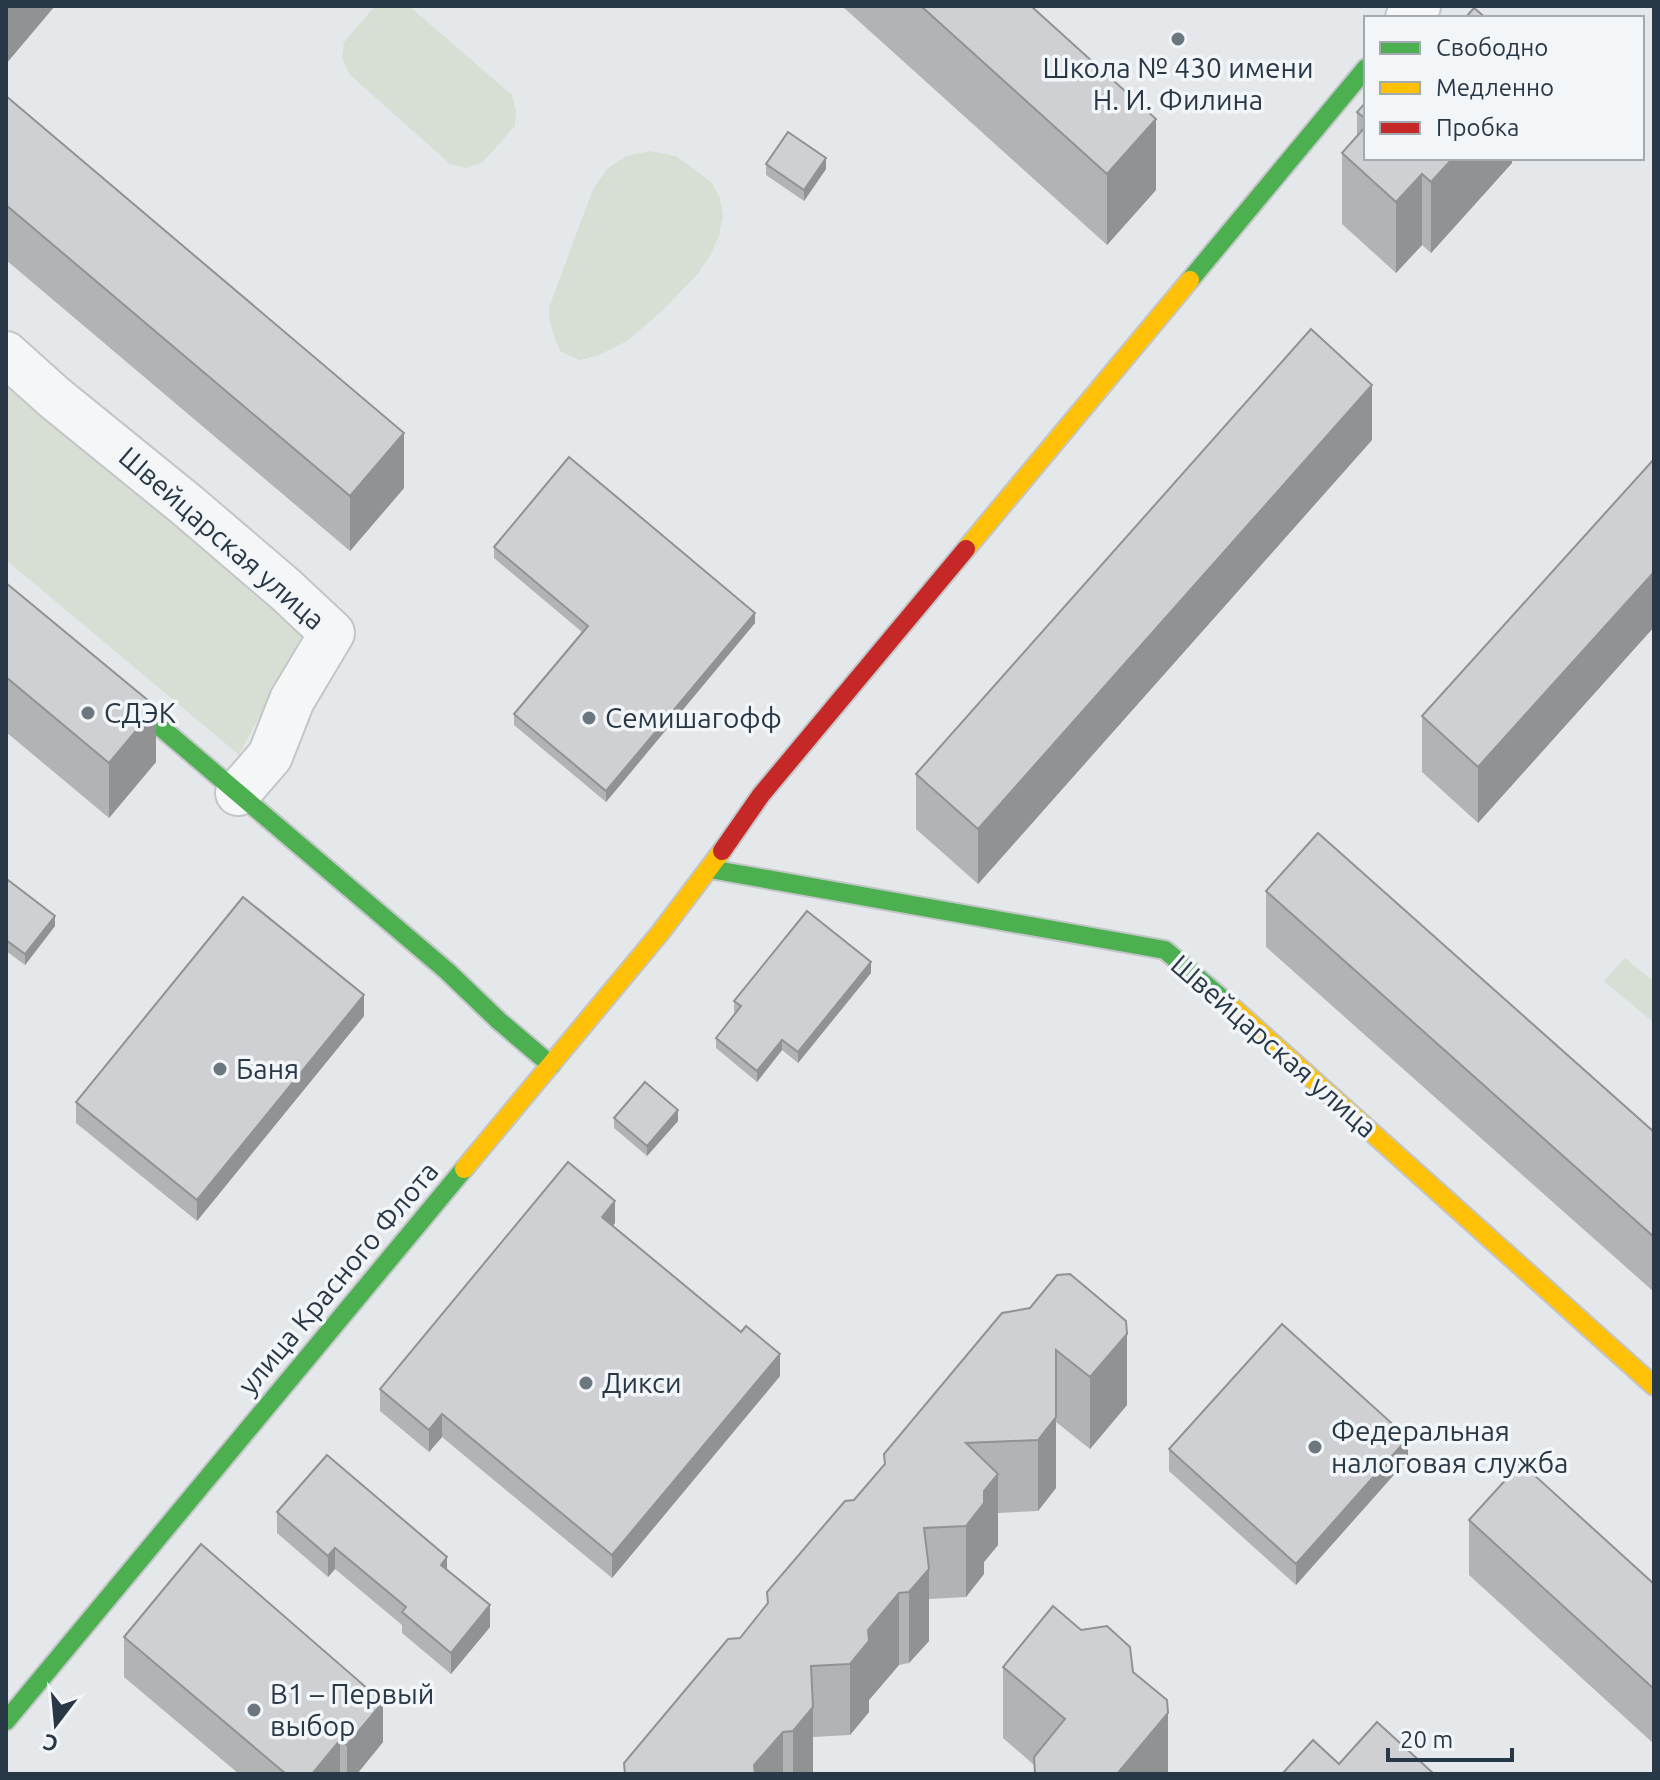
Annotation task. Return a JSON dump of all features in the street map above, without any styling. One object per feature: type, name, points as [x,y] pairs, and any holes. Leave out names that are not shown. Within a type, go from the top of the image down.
[{"type":"street","name":"улица Красного Флота","points":[[6,1721],[660,933],[710,869],[761,795],[1364,70]]},
{"type":"street","name":"Швейцарская улица","points":[[6,354],[199,515],[332,633],[292,700],[270,756],[238,793]]},
{"type":"street","points":[[99,674],[447,971],[551,1065]]},
{"type":"street","name":"Швейцарская улица","points":[[710,869],[1165,950],[1654,1386]]},
{"type":"shaded area","points":[[375,6],[409,6],[512,95],[516,111],[515,126],[483,162],[466,168],[450,164],[349,74],[342,58],[344,42]]},
{"type":"shaded area","points":[[650,151],[676,156],[711,182],[720,198],[723,216],[719,236],[697,275],[661,312],[627,341],[599,355],[580,360],[561,352],[549,319],[549,307],[593,189],[607,169],[626,156]]},
{"type":"shaded area","points":[[6,376],[303,633],[239,755],[6,560]]},
{"type":"shaded area","points":[[1625,958],[1654,982],[1654,1023],[1604,981]]},
{"type":"building","points":[[921,6],[1031,6],[1156,119],[1107,174]]},
{"type":"building","points":[[1474,8],[1484,16],[1467,16]]},
{"type":"building","points":[[6,96],[404,433],[350,496],[6,205]]},
{"type":"building","points":[[1364,104],[1364,117],[1357,112]]},
{"type":"building","points":[[1364,128],[1364,160],[1451,160],[1431,182],[1422,174],[1396,202],[1342,153]]},
{"type":"building","points":[[788,132],[826,158],[804,190],[766,164]]},
{"type":"building","points":[[1311,329],[1372,385],[978,829],[916,774]]},
{"type":"building","points":[[569,457],[755,613],[606,791],[514,714],[588,626],[494,547]]},
{"type":"building","points":[[1654,459],[1654,572],[1478,767],[1422,716]]},
{"type":"building","points":[[6,583],[156,707],[109,763],[6,677]]},
{"type":"building","points":[[1318,833],[1654,1132],[1654,1237],[1266,891]]},
{"type":"building","points":[[8,880],[55,916],[25,954],[6,940]]},
{"type":"building","name":"Баня","points":[[243,897],[364,995],[197,1200],[76,1102]]},
{"type":"building","points":[[807,911],[871,962],[798,1052],[782,1040],[757,1071],[716,1038],[741,1006],[734,1001]]},
{"type":"building","points":[[645,1082],[678,1110],[647,1146],[614,1118]]},
{"type":"building","points":[[568,1162],[615,1201],[602,1217],[741,1332],[746,1326],[780,1354],[612,1555],[442,1414],[429,1430],[380,1389]]},
{"type":"building","points":[[1070,1274],[1126,1321],[1127,1334],[1090,1377],[1056,1350],[1056,1417],[1038,1440],[966,1443],[998,1474],[984,1491],[984,1503],[966,1526],[924,1528],[929,1569],[909,1592],[899,1593],[868,1630],[869,1641],[850,1664],[811,1666],[813,1707],[793,1731],[783,1732],[754,1765],[755,1774],[625,1774],[624,1763],[728,1639],[740,1638],[768,1603],[767,1592],[845,1501],[854,1500],[885,1464],[884,1454],[1002,1313],[1030,1308],[1057,1275]]},
{"type":"building","points":[[1282,1324],[1408,1438],[1296,1564],[1169,1449]]},
{"type":"building","points":[[327,1455],[447,1557],[441,1565],[490,1605],[451,1653],[402,1612],[406,1607],[335,1548],[328,1556],[277,1512]]},
{"type":"building","points":[[1521,1463],[1654,1584],[1654,1689],[1469,1520]]},
{"type":"building","name":"В1 – Первый выбор","points":[[201,1544],[383,1702],[347,1745],[340,1740],[312,1774],[286,1774],[124,1637]]},
{"type":"building","points":[[1053,1606],[1081,1630],[1107,1626],[1130,1647],[1133,1672],[1167,1700],[1168,1713],[1117,1774],[1035,1774],[1034,1757],[1065,1719],[1003,1667]]},
{"type":"building","points":[[1377,1722],[1434,1774],[1282,1774],[1313,1740],[1339,1764]]},
{"type":"traffic: fast","points":[[1190,280],[1364,70]]},
{"type":"traffic: fast","points":[[111,685],[447,971],[551,1065]]},
{"type":"traffic: fast","points":[[710,869],[1165,950],[1231,1006]]},
{"type":"traffic: fast","points":[[6,1721],[464,1169]]},
{"type":"traffic: slow","points":[[966,549],[1190,280]]},
{"type":"traffic: slow","points":[[464,1169],[660,933],[722,851]]},
{"type":"traffic: slow","points":[[1231,1006],[1654,1386]]},
{"type":"traffic: jam","points":[[722,851],[761,795],[966,549]]},
{"type":"place","name":"Школа № 430 имени Н. И. Филина","points":[[1178,39]]},
{"type":"place","name":"СДЭК","points":[[88,713]]},
{"type":"place","name":"Семишагофф","points":[[589,718]]},
{"type":"place","name":"Баня","points":[[220,1069]]},
{"type":"place","name":"Дикси","points":[[586,1383]]},
{"type":"place","name":"Федеральная налоговая служба","points":[[1315,1447]]},
{"type":"place","name":"В1 – Первый выбор","points":[[254,1710]]}]
